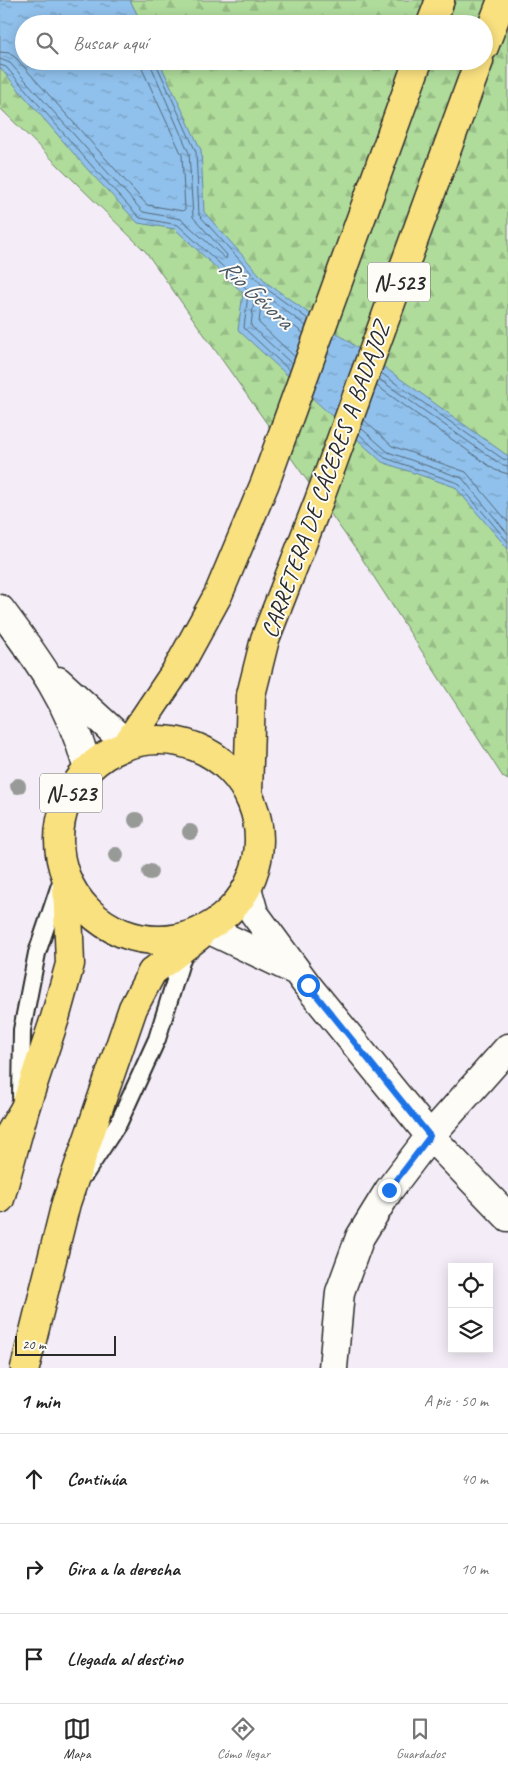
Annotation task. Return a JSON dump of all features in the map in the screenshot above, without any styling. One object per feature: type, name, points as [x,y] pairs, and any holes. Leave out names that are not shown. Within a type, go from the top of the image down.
[{"type":"highway","points":[[434,15],[440,0]]},
{"type":"highway","points":[[493,24],[502,0]]},
{"type":"highway","name":"N-523","points":[[127,744],[178,668],[218,595],[265,482],[415,70]]},
{"type":"highway","name":"CARRETERA DE CÁCERES A BADAJOZ","points":[[248,793],[251,695],[265,639],[318,503],[476,70]]},
{"type":"highway","name":"N-523","points":[[0,1199],[23,1111],[55,1018],[70,964],[66,878],[58,850],[60,817],[74,786],[87,766],[111,751],[127,744],[155,739],[183,742],[210,753],[232,770],[248,793],[258,825],[258,857],[247,888],[230,913],[152,972],[133,1008],[66,1203],[25,1368]]},
{"type":"highway","name":"N-523","points":[[66,878],[86,911],[112,931],[144,941],[177,940],[208,928]]},
{"type":"highway","points":[[0,1150],[23,1111]]},
{"type":"street","points":[[0,609],[46,670],[127,744]]},
{"type":"street","points":[[46,670],[78,735],[87,766]]},
{"type":"street","points":[[247,888],[254,913],[298,972],[430,1136],[508,1217]]},
{"type":"street","points":[[208,928],[298,972]]},
{"type":"street","points":[[333,1368],[340,1292],[360,1237],[389,1190],[430,1136],[508,1048]]},
{"type":"green space","points":[[0,0],[508,0],[508,780],[503,777],[361,557],[146,252],[0,108]]},
{"type":"water","name":"Río Gévora","points":[[0,0],[130,0],[138,15],[15,15],[15,70],[163,70],[201,150],[204,212],[267,283],[508,456],[508,549],[455,487],[382,462],[238,330],[243,293],[175,229],[138,223],[88,170],[0,68]]},
{"type":"route","points":[[308,985],[430,1136],[389,1190]]}]
